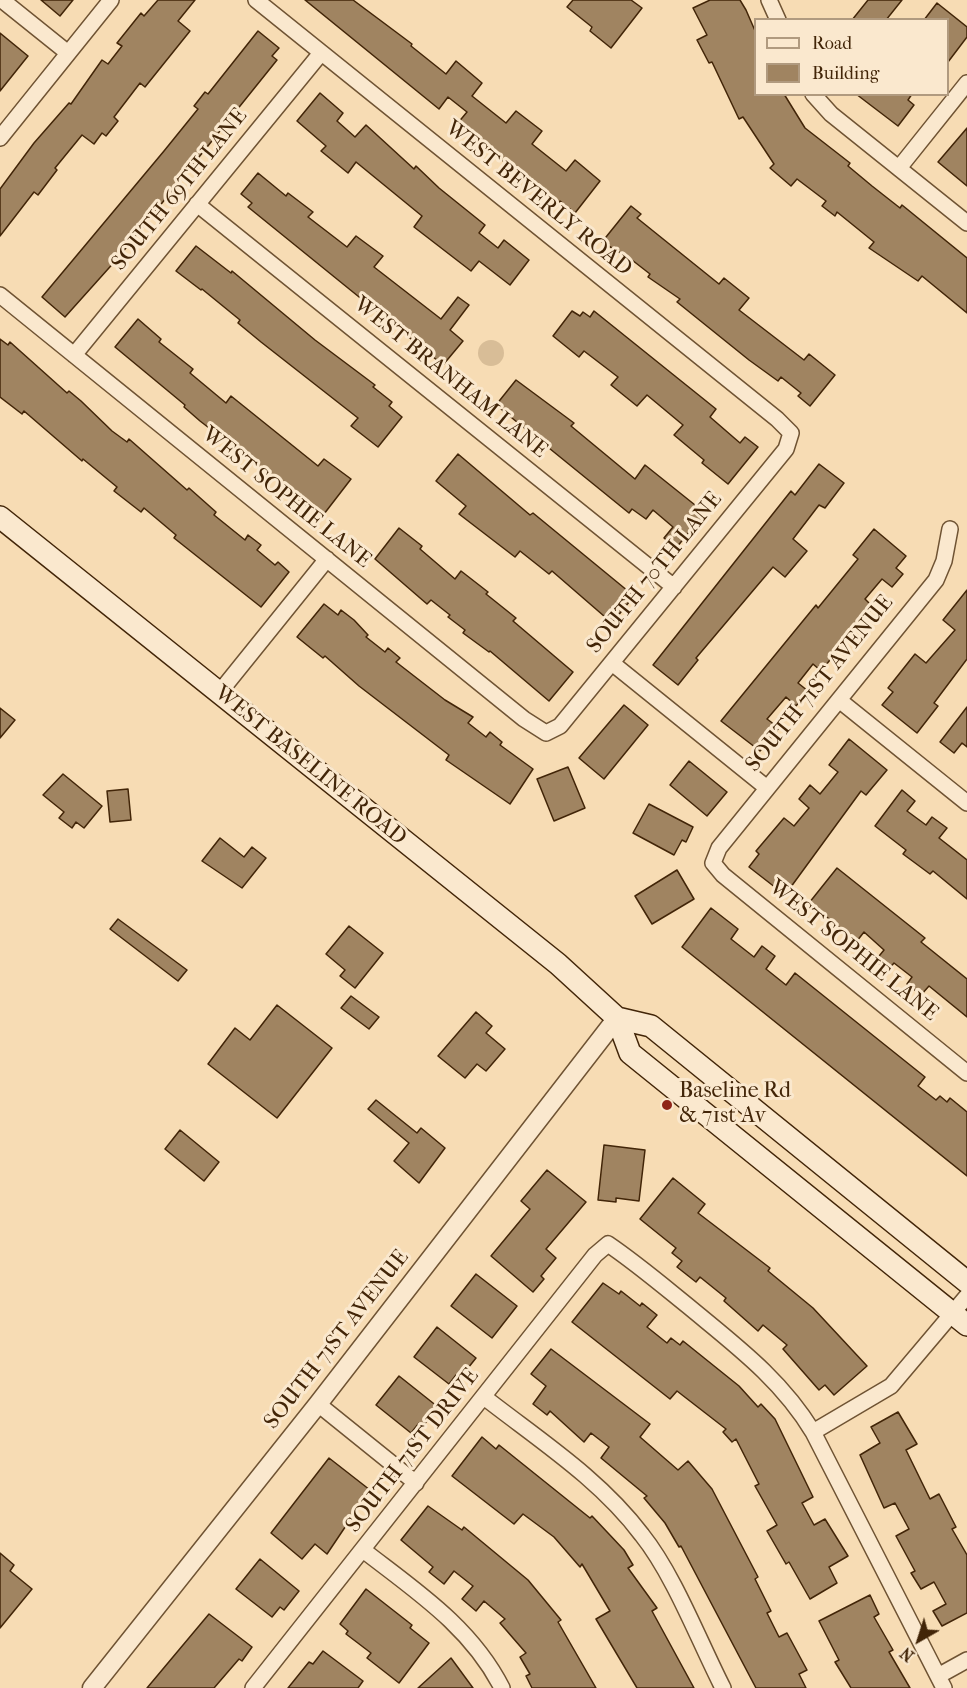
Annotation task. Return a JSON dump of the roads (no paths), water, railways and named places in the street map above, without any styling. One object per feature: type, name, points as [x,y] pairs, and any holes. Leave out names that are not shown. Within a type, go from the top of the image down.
[{"type":"main road","name":"WEST BASELINE ROAD","points":[[0,517],[558,964],[617,1018],[630,1053],[960,1319]]},
{"type":"main road","name":"WEST BASELINE ROAD","points":[[617,1018],[651,1026],[967,1282]]},
{"type":"street","points":[[2,0],[68,53]]},
{"type":"street","points":[[0,138],[111,0]]},
{"type":"street","name":"WEST BEVERLY ROAD","points":[[256,0],[777,419],[791,433]]},
{"type":"street","points":[[769,0],[777,18]]},
{"type":"street","name":"SOUTH 69TH LANE","points":[[74,355],[321,53]]},
{"type":"street","points":[[899,168],[967,83]]},
{"type":"street","points":[[814,96],[820,105],[967,223]]},
{"type":"street","name":"WEST BRANHAM LANE","points":[[198,204],[674,586]]},
{"type":"street","name":"WEST SOPHIE LANE","points":[[0,295],[524,719],[546,733]]},
{"type":"street","name":"SOUTH 70TH LANE","points":[[546,733],[560,726],[612,663],[786,449],[791,433]]},
{"type":"street","name":"SOUTH 71ST AVENUE","points":[[712,862],[719,848],[936,580],[944,561],[950,529]]},
{"type":"street","points":[[219,693],[327,559]]},
{"type":"street","points":[[612,663],[767,788]]},
{"type":"street","points":[[839,700],[967,803]]},
{"type":"street","name":"WEST SOPHIE LANE","points":[[712,862],[723,875],[967,1072]]},
{"type":"street","name":"SOUTH 71ST AVENUE","points":[[92,1688],[318,1404],[617,1018]]},
{"type":"street","name":"SOUTH 71ST DRIVE","points":[[253,1688],[595,1255],[608,1244],[765,1370],[797,1406],[813,1432]]},
{"type":"street","points":[[967,1296],[960,1319],[891,1386],[813,1432],[941,1682],[967,1660]]},
{"type":"street","points":[[484,1397],[588,1478],[624,1512],[658,1559],[723,1688]]},
{"type":"street","points":[[318,1404],[416,1483]]},
{"type":"street","points":[[363,1550],[458,1626],[481,1652],[502,1688]]},
{"type":"place","name":"Baseline Rd & 71st Av","points":[[667,1105]]}]
